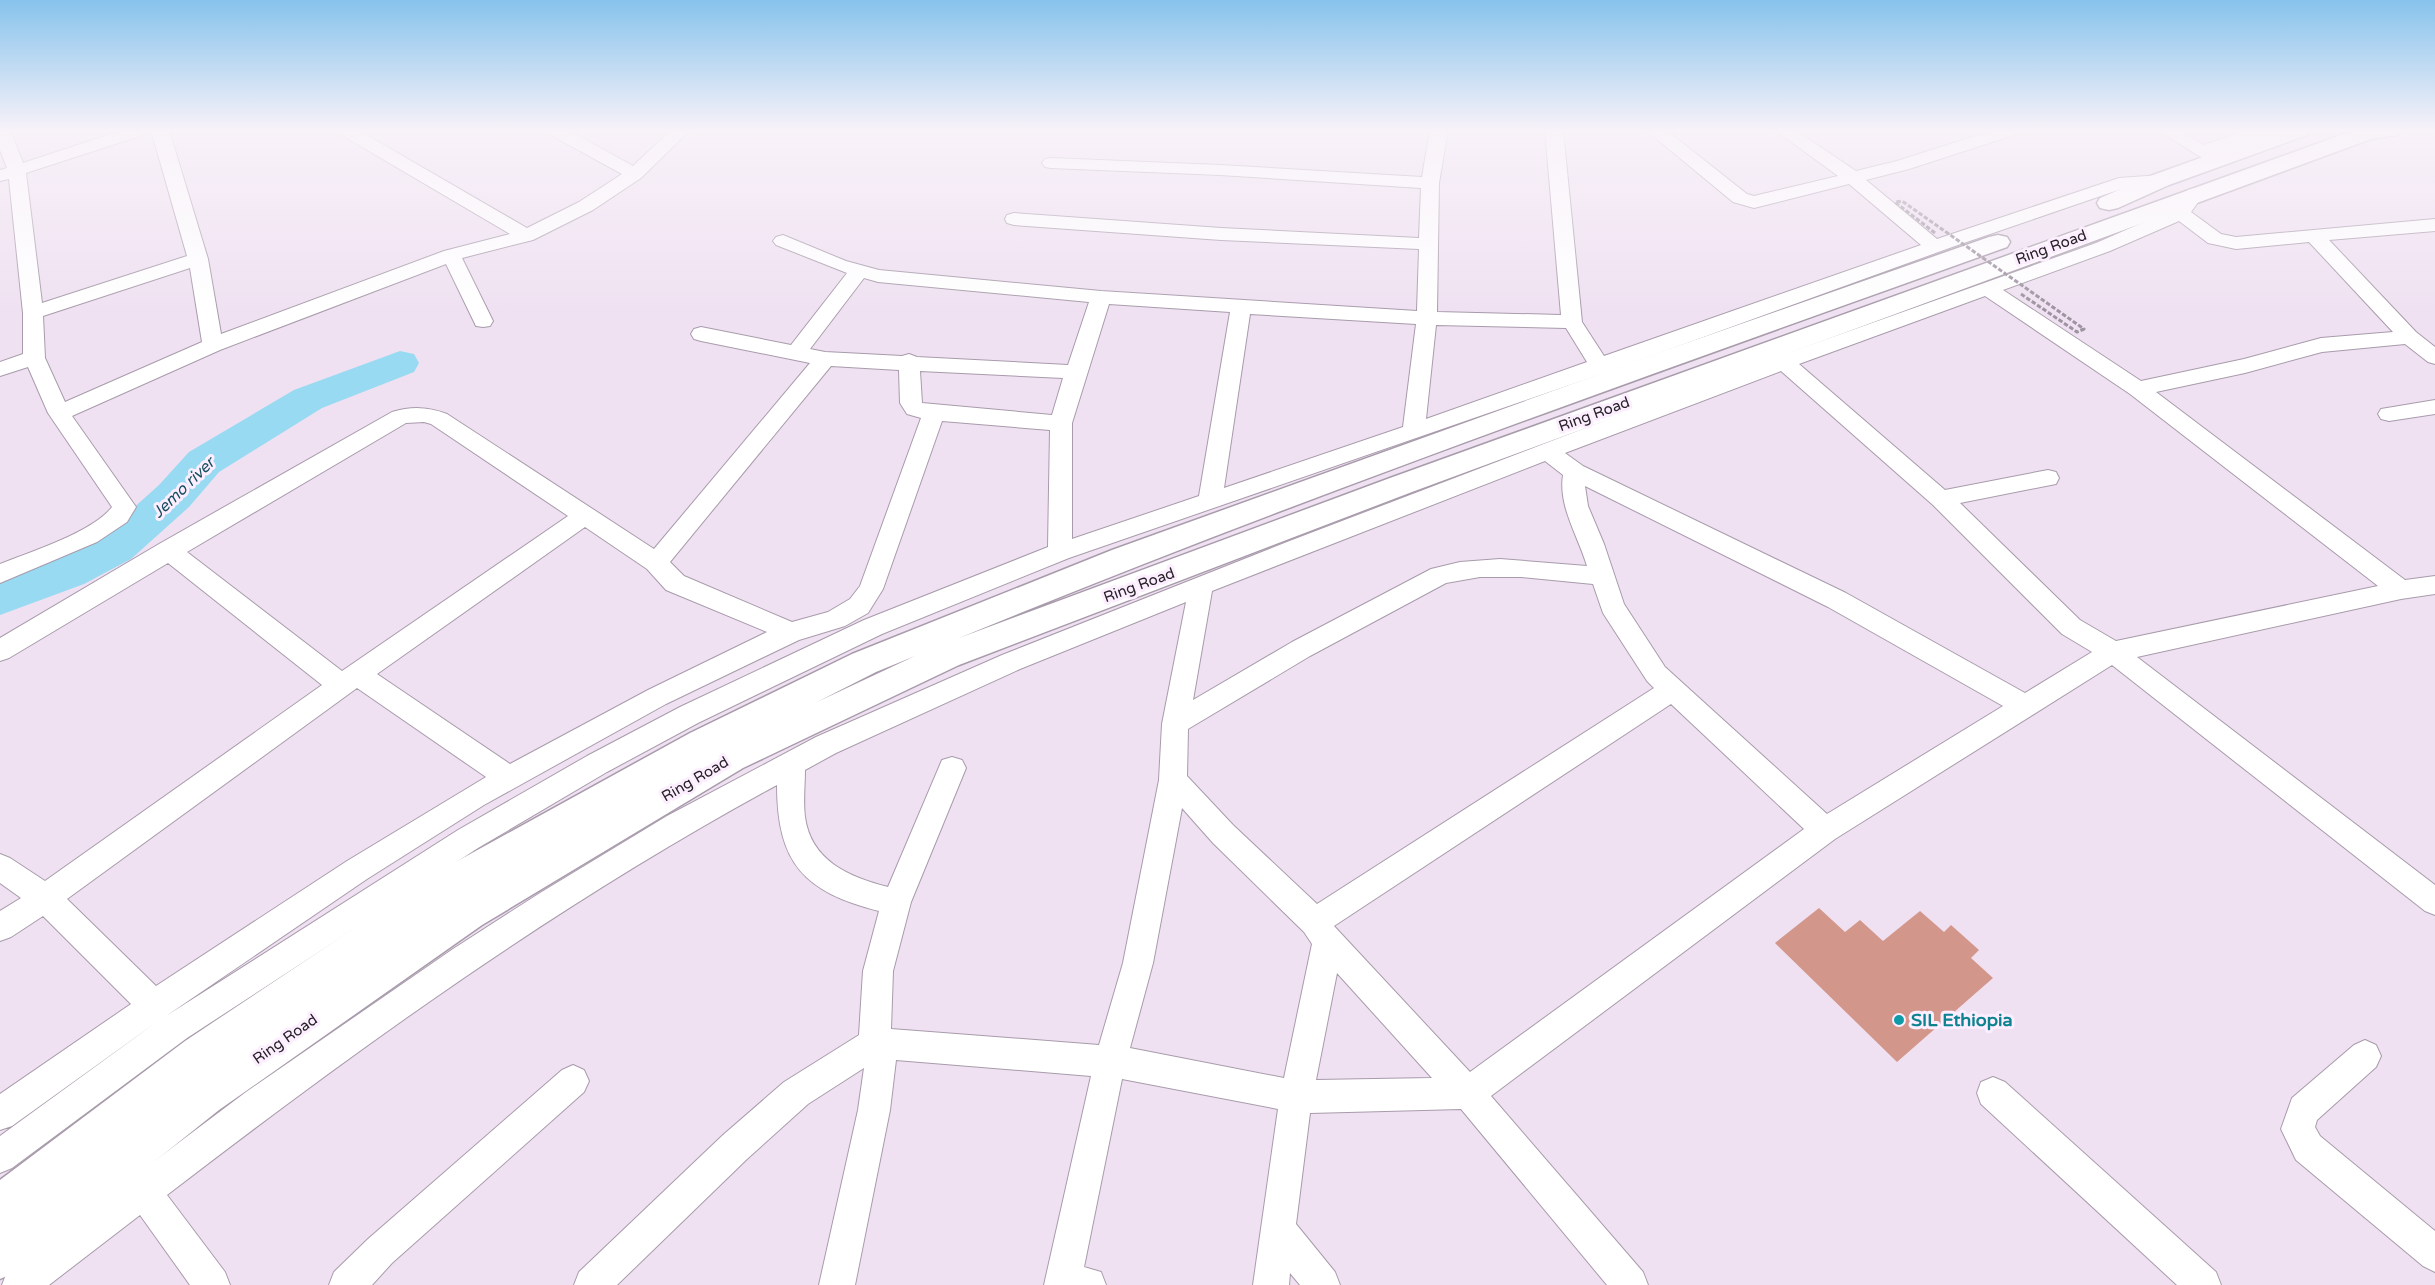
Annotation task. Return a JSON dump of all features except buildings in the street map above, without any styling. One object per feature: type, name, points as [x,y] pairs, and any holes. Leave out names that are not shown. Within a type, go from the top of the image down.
[{"type":"highway","name":"Ring Road","points":[[0,1207],[200,1055],[456,881],[702,743],[864,663],[1123,558],[1668,359],[2142,190]]},
{"type":"highway","name":"Ring Road","points":[[0,1256],[204,1095],[468,913],[731,758],[947,656],[1245,546],[1401,485],[2223,190]]},
{"type":"street","points":[[0,574],[96,532],[112,523],[123,513],[124,507],[59,413],[34,358],[33,314],[11,190]]},
{"type":"street","points":[[178,190],[198,259],[213,345]]},
{"type":"street","points":[[448,190],[526,236]]},
{"type":"street","points":[[59,413],[213,345],[450,255],[526,236],[586,206],[611,190]]},
{"type":"street","points":[[1413,432],[1427,318],[1430,190]]},
{"type":"street","points":[[1560,190],[1572,322],[1600,367]]},
{"type":"street","points":[[1730,190],[1747,201],[1759,201],[1802,190]]},
{"type":"street","points":[[1869,190],[1935,240]]},
{"type":"street","points":[[0,1156],[176,1027],[468,839],[597,764],[722,699],[873,627],[1060,552],[1600,367],[1935,240],[2099,190]]},
{"type":"street","points":[[20,1285],[277,1091],[502,934],[677,825],[826,745],[1011,662],[1201,585],[1547,451],[1784,362],[2103,247],[2188,204],[2207,234],[2226,241],[2258,242],[2435,225]]},
{"type":"street","points":[[1014,219],[1221,234],[1429,244]]},
{"type":"street","points":[[2313,235],[2409,337],[2435,357]]},
{"type":"street","points":[[783,241],[858,272],[878,276],[1101,297],[1241,307],[1427,318],[1572,322]]},
{"type":"street","points":[[450,255],[483,321]]},
{"type":"street","points":[[33,314],[198,259]]},
{"type":"street","points":[[795,354],[858,272]]},
{"type":"street","points":[[1988,289],[2138,389],[2401,590]]},
{"type":"street","points":[[1060,552],[1061,423],[1101,297]]},
{"type":"street","points":[[1210,501],[1241,307]]},
{"type":"street","points":[[701,334],[825,359],[1076,372]]},
{"type":"street","points":[[2138,389],[2245,366],[2321,345],[2409,337]]},
{"type":"street","points":[[0,369],[34,358]]},
{"type":"street","points":[[656,563],[825,359]]},
{"type":"street","points":[[909,362],[911,403],[915,409],[934,413],[1061,423]]},
{"type":"street","points":[[1784,362],[1941,499],[2072,627],[2113,652],[2429,888]]},
{"type":"street","points":[[2389,414],[2435,407]]},
{"type":"street","points":[[0,651],[168,550],[400,417],[416,413],[439,419],[583,517],[656,563],[675,583],[790,632]]},
{"type":"street","points":[[0,1114],[154,1005],[357,870],[508,777],[657,697],[790,632],[836,619],[859,606],[871,589],[934,413]]},
{"type":"street","points":[[1547,451],[1575,472],[1838,600],[2025,706]]},
{"type":"street","points":[[1575,472],[1576,506],[1612,606],[1656,674],[1825,830]]},
{"type":"street","points":[[1941,499],[2048,478]]},
{"type":"street","points":[[0,927],[45,898],[583,517]]},
{"type":"street","points":[[168,550],[350,681],[508,777]]},
{"type":"street","points":[[1175,724],[1301,649],[1440,575],[1464,568],[1486,567],[1602,576]]},
{"type":"street","points":[[1071,1284],[1110,1061],[1138,963],[1173,780],[1175,724],[1201,585]]},
{"type":"street","points":[[592,1285],[735,1147],[796,1093],[874,1043],[1134,1064],[1296,1097],[1468,1093],[1825,830],[2113,652],[2401,590],[2435,585]]},
{"type":"street","points":[[1271,1285],[1296,1097],[1322,932],[1674,689]]},
{"type":"street","points":[[792,764],[790,816],[798,845],[820,873],[852,891],[896,902]]},
{"type":"street","points":[[837,1285],[874,1110],[881,1062],[874,1043],[878,971],[896,902],[952,768]]},
{"type":"street","points":[[1173,780],[1223,834],[1322,932],[1468,1093],[1630,1285]]},
{"type":"street","points":[[0,867],[45,898],[154,1005]]},
{"type":"street","points":[[2366,1056],[2304,1110],[2298,1129],[2308,1148],[2435,1254]]},
{"type":"street","points":[[347,1285],[380,1251],[573,1081]]},
{"type":"street","points":[[1993,1093],[2203,1285]]},
{"type":"street","points":[[143,1191],[213,1285]]},
{"type":"street","points":[[1278,1229],[1322,1285]]},
{"type":"path","points":[[1935,240],[1895,202],[1902,201],[2084,329],[2077,332],[2021,294]]},
{"type":"waterway","name":"Jemo river","points":[[0,598],[68,572],[116,548],[174,496],[204,462],[308,399],[400,363]]},
{"type":"place","name":"SIL Ethiopia","points":[[1899,1020]]}]
